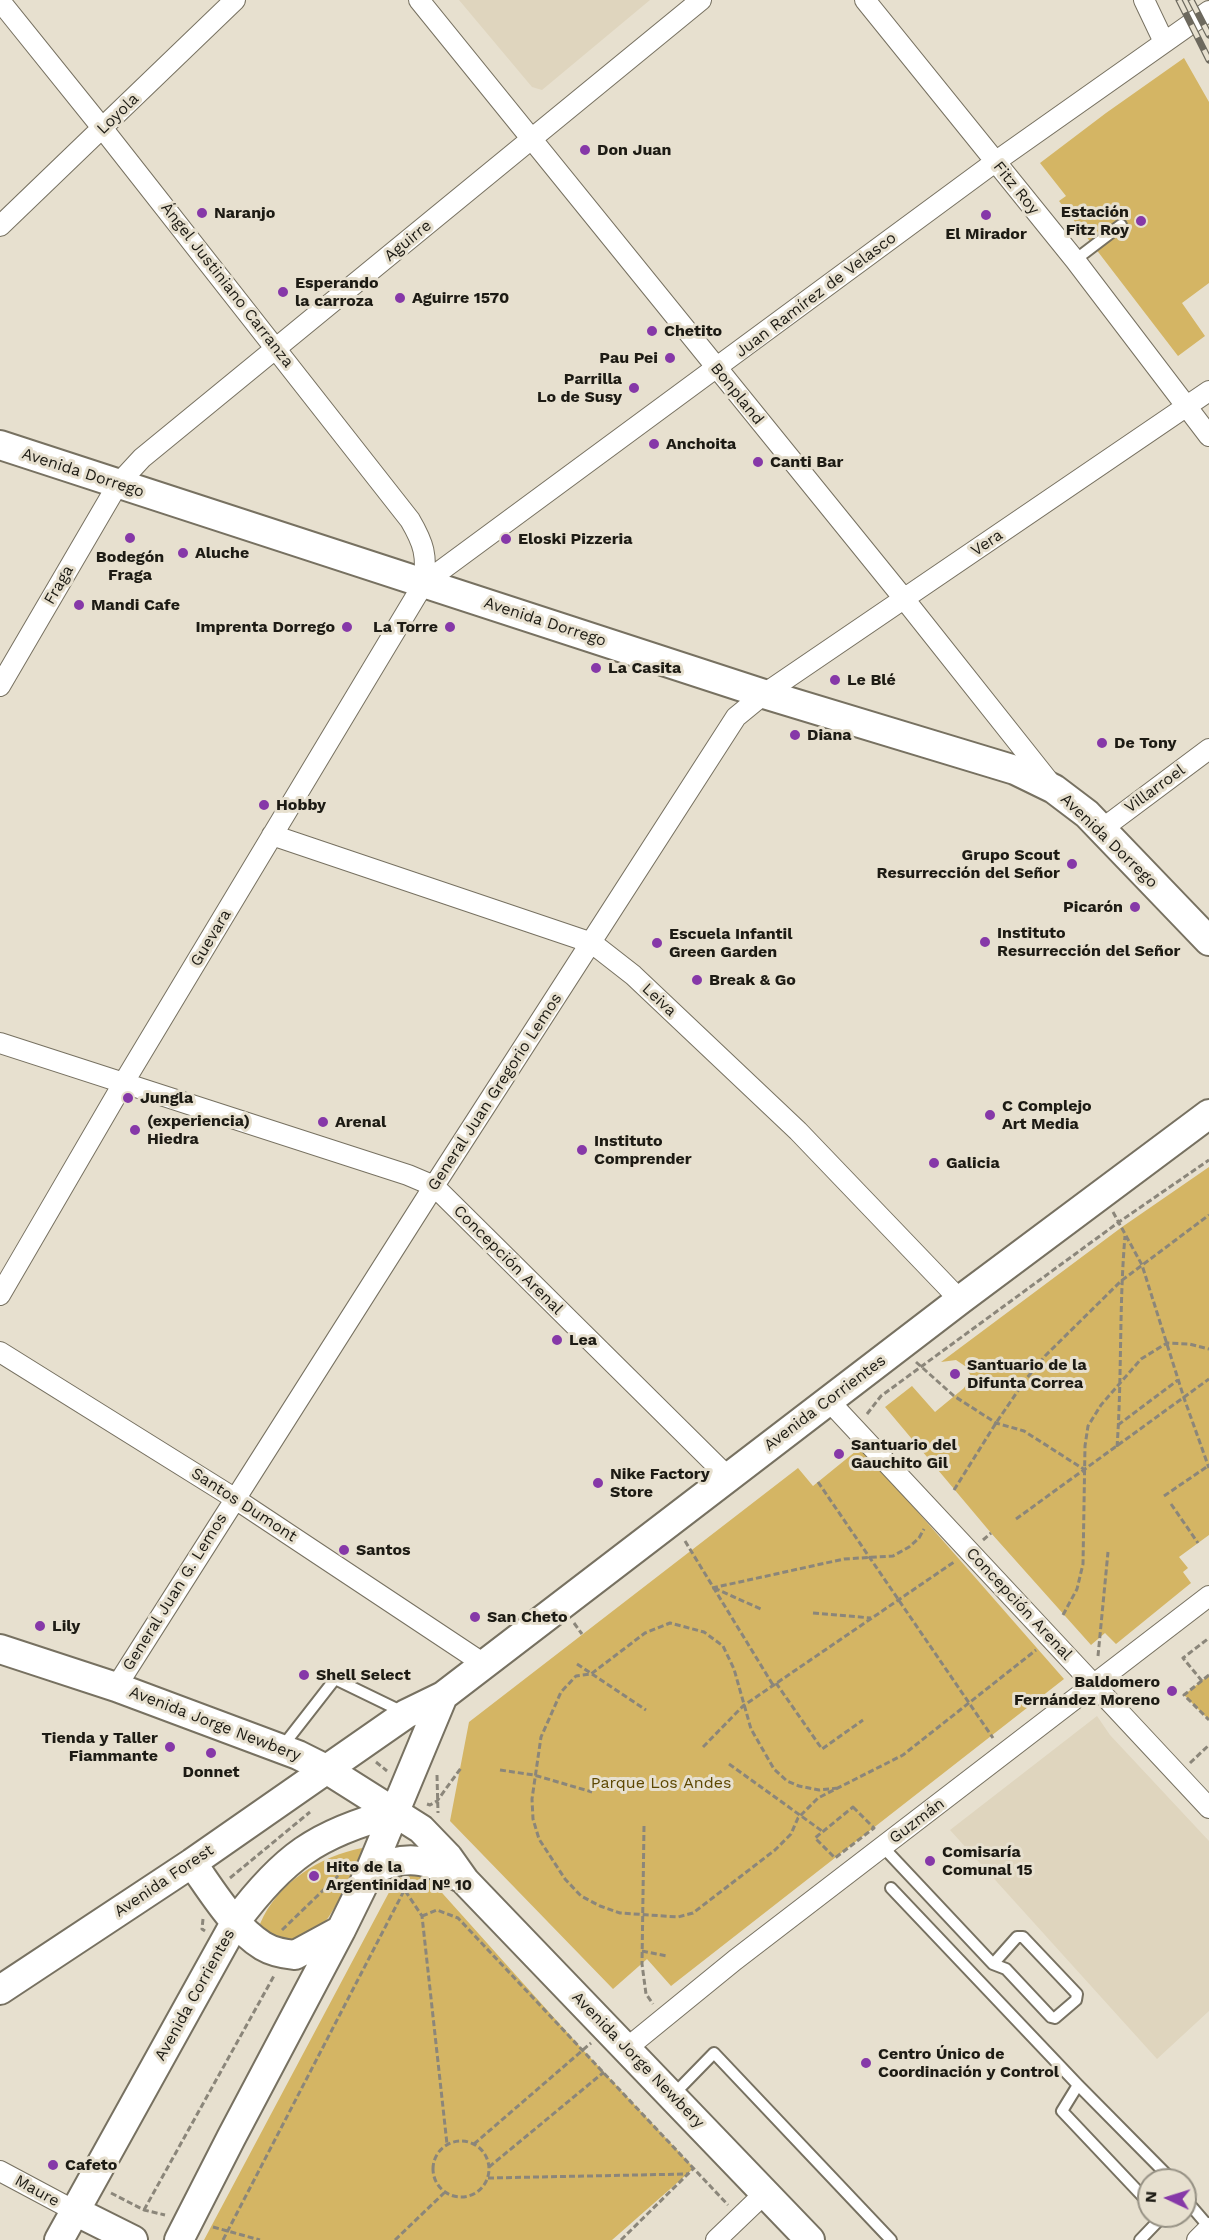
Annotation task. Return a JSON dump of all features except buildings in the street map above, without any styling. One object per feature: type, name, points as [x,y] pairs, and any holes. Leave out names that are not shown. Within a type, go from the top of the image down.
[{"type":"main road","name":"Avenida Dorrego","points":[[0,446],[764,694],[1015,770],[1054,789],[1071,801],[1102,829],[1209,940]]},
{"type":"main road","name":"Avenida Corrientes","points":[[326,1769],[406,1713],[443,1696],[828,1400],[1209,1114]]},
{"type":"main road","name":"Avenida Jorge Newbery","points":[[0,1649],[116,1687],[282,1747],[326,1769],[394,1813],[409,1820],[426,1849],[465,1881],[810,2240]]},
{"type":"main road","name":"Avenida Corrientes","points":[[184,2230],[341,1930],[358,1869],[394,1813],[443,1696]]},
{"type":"main road","name":"Avenida Forest","points":[[0,1990],[192,1863],[326,1769]]},
{"type":"main road","name":"Avenida Corrientes","points":[[59,2240],[236,1921],[286,1863],[308,1848],[350,1826],[394,1813]]},
{"type":"main road","points":[[358,1869],[403,1860],[426,1849]]},
{"type":"main road","points":[[192,1863],[236,1921],[253,1939],[265,1947],[295,1955],[341,1930]]},
{"type":"main road","points":[[75,2211],[132,2240]]},
{"type":"street","name":"Loyola","points":[[0,226],[104,129],[235,0]]},
{"type":"street","name":"Bonpland","points":[[420,0],[1054,789]]},
{"type":"street","name":"Aguirre","points":[[118,484],[142,458],[701,0]]},
{"type":"street","name":"Fitz Roy","points":[[865,0],[1075,260],[1209,436]]},
{"type":"street","points":[[1144,0],[1164,42]]},
{"type":"street","name":"Ángel Justiniano Carranza","points":[[0,1],[104,129],[410,520],[422,542],[426,561],[424,583]]},
{"type":"street","name":"Juan Ramírez de Velasco","points":[[424,583],[995,162],[1209,10]]},
{"type":"street","name":"Vera","points":[[764,694],[1209,391]]},
{"type":"street","name":"Fraga","points":[[0,686],[118,484]]},
{"type":"street","name":"Guevara","points":[[0,1295],[124,1082],[424,583]]},
{"type":"street","name":"General Juan Gregorio Lemos","points":[[234,1498],[736,717],[764,694]]},
{"type":"street","name":"Villarroel","points":[[1102,829],[1209,749]]},
{"type":"street","name":"Leiva","points":[[272,836],[592,943],[633,975],[798,1131],[960,1300]]},
{"type":"street","name":"Concepción Arenal","points":[[0,1043],[408,1174],[434,1186],[728,1477]]},
{"type":"street","name":"Santos Dumont","points":[[0,1352],[234,1498],[484,1664]]},
{"type":"street","name":"Concepción Arenal","points":[[828,1400],[1209,1808]]},
{"type":"street","name":"General Juan G. Lemos","points":[[116,1687],[234,1498]]},
{"type":"street","name":"Guzmán","points":[[627,2048],[1209,1596]]},
{"type":"street","name":"Maure","points":[[0,2170],[75,2211]]},
{"type":"street","points":[[716,2240],[765,2193]]},
{"type":"street","points":[[1197,2240],[1209,2227]]},
{"type":"lane","points":[[1075,260],[1121,225]]},
{"type":"lane","points":[[282,1747],[335,1679],[406,1713]]},
{"type":"lane","points":[[883,1847],[993,1964],[1006,1969],[1051,2017],[1059,2016],[1076,2000],[1077,1994],[1023,1937],[1017,1937],[993,1964]]},
{"type":"lane","points":[[891,1888],[1160,2168]]},
{"type":"lane","points":[[673,2095],[714,2053],[891,2240]]},
{"type":"lane","points":[[1078,2085],[1062,2111],[1137,2191]]},
{"type":"lane","points":[[1197,2213],[1209,2227]]},
{"type":"lane","points":[[1140,2240],[1151,2228]]},
{"type":"path","points":[[855,1429],[881,1396],[1119,1222],[1209,1160]]},
{"type":"path","points":[[1101,1195],[1119,1222],[1142,1265],[1178,1380],[1209,1467],[1164,1496]]},
{"type":"path","points":[[954,1490],[996,1423],[1045,1356],[1121,1281],[1209,1215]]},
{"type":"path","points":[[1117,1447],[1121,1281],[1125,1234]]},
{"type":"path","points":[[1063,1615],[1077,1589],[1083,1564],[1085,1446],[1088,1426],[1101,1405],[1141,1359],[1167,1343],[1189,1344],[1209,1349]]},
{"type":"path","points":[[898,1347],[954,1396],[996,1423],[1024,1431],[1085,1470]]},
{"type":"path","points":[[1016,1519],[1209,1379]]},
{"type":"path","points":[[1118,1425],[1178,1380]]},
{"type":"path","points":[[818,1482],[1003,1755]]},
{"type":"path","points":[[1171,1504],[1198,1543]]},
{"type":"path","points":[[671,1521],[775,1684],[822,1749],[862,1720]]},
{"type":"path","points":[[712,1588],[844,1559],[893,1556],[919,1538],[927,1522]]},
{"type":"path","points":[[703,1747],[743,1706],[898,1601],[991,1533]]},
{"type":"path","points":[[1094,1685],[1101,1637],[1108,1552]]},
{"type":"path","points":[[712,1588],[764,1610]]},
{"type":"path","points":[[813,1613],[873,1618]]},
{"type":"path","points":[[565,1630],[574,1623]]},
{"type":"path","points":[[838,1788],[819,1790],[799,1786],[780,1775],[774,1769],[751,1729],[734,1669],[723,1646],[704,1632],[670,1623],[645,1633],[591,1674],[576,1676],[561,1692],[541,1737],[534,1775],[533,1819],[539,1839],[565,1878],[581,1896],[620,1913],[678,1917],[693,1913],[776,1850],[791,1834],[798,1818],[818,1798],[838,1788],[903,1755],[1038,1649]]},
{"type":"path","points":[[1202,1681],[1183,1658],[1209,1638]]},
{"type":"path","points":[[577,1664],[646,1710]]},
{"type":"path","points":[[1209,1675],[1184,1695],[1209,1720]]},
{"type":"path","points":[[1178,1775],[1209,1744]]},
{"type":"path","points":[[729,1764],[823,1832]]},
{"type":"path","points":[[223,2240],[426,1849],[438,1814],[437,1766]]},
{"type":"path","points":[[500,1770],[534,1775],[591,1792]]},
{"type":"path","points":[[853,1807],[874,1828],[835,1858],[815,1838],[823,1832],[853,1807]]},
{"type":"path","points":[[644,1826],[642,1951],[646,1994],[663,2018]]},
{"type":"path","points":[[278,1933],[358,1869],[404,1889],[422,1916],[447,2144]]},
{"type":"path","points":[[422,1916],[437,1910],[458,1918],[740,2217]]},
{"type":"path","points":[[642,1951],[667,1956]]},
{"type":"path","points":[[144,2210],[276,1973]]},
{"type":"path","points":[[474,2144],[583,2050]]},
{"type":"path","points":[[489,2167],[604,2072]]},
{"type":"path","points":[[460,2140],[474,2144],[485,2154],[489,2167],[488,2178],[482,2188],[471,2196],[457,2198],[444,2193],[436,2185],[432,2174],[433,2162],[438,2152],[447,2144],[460,2140]]},
{"type":"path","points":[[621,2240],[694,2168]]},
{"type":"path","points":[[488,2178],[687,2174]]},
{"type":"path","points":[[90,2183],[184,2230],[228,2230],[260,2240]]},
{"type":"path","points":[[394,2240],[444,2193]]},
{"type":"shaded area","points":[[459,0],[650,0],[542,90],[532,87]]},
{"type":"shaded area","points":[[1097,1716],[1110,1735],[1209,1841],[1209,2011],[1157,2059],[950,1830]]},
{"type":"green space","name":"Estación Fitz Roy","points":[[1184,58],[1209,102],[1209,283],[1182,303],[1205,336],[1178,356],[1059,201],[1066,196],[1040,163]]},
{"type":"green space","points":[[1209,1167],[1209,1535],[1179,1557],[1188,1568],[1183,1572],[1191,1583],[1116,1644],[1105,1633],[1091,1645],[991,1533],[885,1407],[912,1386],[935,1412],[964,1388],[971,1376],[965,1366],[956,1360],[941,1362],[1122,1227]]},
{"type":"green space","name":"Parque Los Andes","points":[[861,1447],[1064,1679],[671,1986],[647,1959],[613,1989],[450,1821],[469,1722],[798,1468],[813,1486]]},
{"type":"green space","points":[[1209,1675],[1209,1720],[1184,1695]]},
{"type":"green space","points":[[362,1848],[362,1860],[355,1875],[328,1918],[317,1931],[293,1945],[265,1933],[260,1924],[277,1896],[289,1884],[331,1857]]},
{"type":"green space","points":[[408,1873],[426,1875],[583,2050],[694,2168],[612,2240],[204,2240],[394,1883]]},
{"type":"railway","points":[[1179,0],[1209,60]]},
{"type":"railway","points":[[1191,0],[1209,35]]},
{"type":"place","name":"Don Juan","points":[[585,150]]},
{"type":"place","name":"Naranjo","points":[[202,213]]},
{"type":"place","name":"El Mirador","points":[[986,215]]},
{"type":"place","name":"Estación Fitz Roy","points":[[1141,221]]},
{"type":"place","name":"Esperando la carroza","points":[[283,292]]},
{"type":"place","name":"Aguirre 1570","points":[[400,298]]},
{"type":"place","name":"Chetito","points":[[652,331]]},
{"type":"place","name":"Pau Pei","points":[[670,358]]},
{"type":"place","name":"Parrilla Lo de Susy","points":[[634,388]]},
{"type":"place","name":"Anchoita","points":[[654,444]]},
{"type":"place","name":"Canti Bar","points":[[758,462]]},
{"type":"place","name":"Bodegón Fraga","points":[[130,538]]},
{"type":"place","name":"Eloski Pizzeria","points":[[506,539]]},
{"type":"place","name":"Aluche","points":[[183,553]]},
{"type":"place","name":"Mandi Cafe","points":[[79,605]]},
{"type":"place","name":"Imprenta Dorrego","points":[[347,627]]},
{"type":"place","name":"La Torre","points":[[450,627]]},
{"type":"place","name":"La Casita","points":[[596,668]]},
{"type":"place","name":"Le Blé","points":[[835,680]]},
{"type":"place","name":"Diana","points":[[795,735]]},
{"type":"place","name":"De Tony","points":[[1102,743]]},
{"type":"place","name":"Hobby","points":[[264,805]]},
{"type":"place","name":"Grupo Scout Resurrección del Señor","points":[[1072,864]]},
{"type":"place","name":"Picarón","points":[[1135,907]]},
{"type":"place","name":"Instituto Resurrección del Señor","points":[[985,942]]},
{"type":"place","name":"Escuela Infantil Green Garden","points":[[657,943]]},
{"type":"place","name":"Break & Go","points":[[697,980]]},
{"type":"place","name":"Jungla","points":[[128,1098]]},
{"type":"place","name":"C Complejo Art Media","points":[[990,1115]]},
{"type":"place","name":"Arenal","points":[[323,1122]]},
{"type":"place","name":"(experiencia) Hiedra","points":[[135,1130]]},
{"type":"place","name":"Instituto Comprender","points":[[582,1150]]},
{"type":"place","name":"Galicia","points":[[934,1163]]},
{"type":"place","name":"Lea","points":[[557,1340]]},
{"type":"place","name":"Santuario de la Difunta Correa","points":[[955,1374]]},
{"type":"place","name":"Santuario del Gauchito Gil","points":[[839,1454]]},
{"type":"place","name":"Nike Factory Store","points":[[598,1483]]},
{"type":"place","name":"Santos","points":[[344,1550]]},
{"type":"place","name":"San Cheto","points":[[475,1617]]},
{"type":"place","name":"Lily","points":[[40,1626]]},
{"type":"place","name":"Shell Select","points":[[304,1675]]},
{"type":"place","name":"Baldomero Fernández Moreno","points":[[1172,1691]]},
{"type":"place","name":"Tienda y Taller Fiammante","points":[[170,1747]]},
{"type":"place","name":"Donnet","points":[[211,1753]]},
{"type":"place","name":"Comisaría Comunal 15","points":[[930,1861]]},
{"type":"place","name":"Hito de la Argentinidad Nº 10","points":[[314,1876]]},
{"type":"place","name":"Centro Único de Coordinación y Control","points":[[866,2063]]},
{"type":"place","name":"Cafeto","points":[[53,2165]]}]
